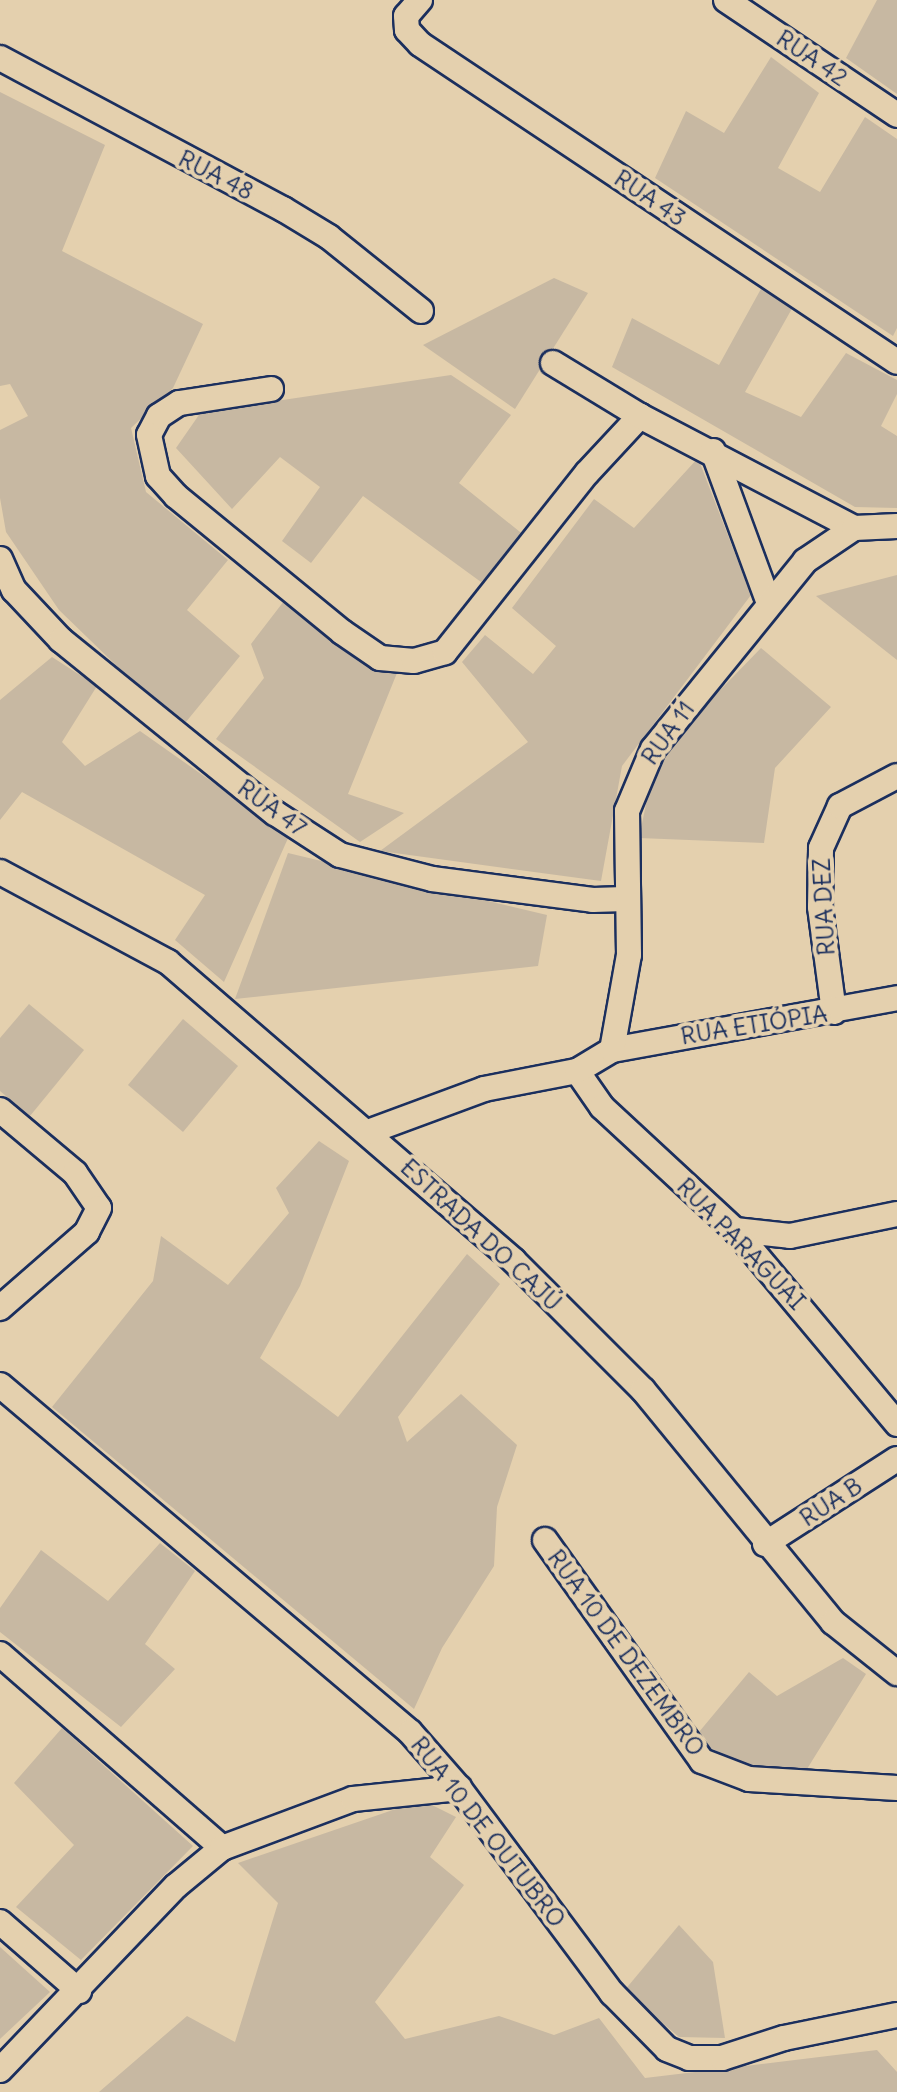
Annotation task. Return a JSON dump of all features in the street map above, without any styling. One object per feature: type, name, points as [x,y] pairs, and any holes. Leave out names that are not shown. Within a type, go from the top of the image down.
[{"type":"street","name":"RUA 43","points":[[420,0],[406,16],[407,30],[442,60],[897,362]]},
{"type":"street","name":"RUA 42","points":[[726,0],[897,115]]},
{"type":"street","name":"RUA 48","points":[[0,58],[283,209],[329,237],[421,311]]},
{"type":"street","points":[[553,363],[640,416],[713,451],[854,528],[897,526]]},
{"type":"street","points":[[271,389],[179,403],[159,416],[149,435],[158,476],[176,496],[342,632],[380,658],[414,661],[445,652],[587,473],[640,416]]},
{"type":"street","points":[[713,451],[769,603]]},
{"type":"street","name":"RUA 11","points":[[612,1050],[629,955],[625,899],[627,811],[637,779],[653,749],[805,561],[854,528]]},
{"type":"street","name":"RUA 47","points":[[0,559],[14,590],[61,640],[275,813],[340,855],[432,879],[593,900],[625,899]]},
{"type":"street","name":"RUA DEZ","points":[[834,1012],[819,875],[821,848],[840,806],[897,776]]},
{"type":"street","name":"ESTRADA DO CAJÚ","points":[[0,872],[168,962],[514,1261],[643,1390],[765,1544],[833,1622],[897,1673]]},
{"type":"street","name":"RUA ETIÓPIA","points":[[612,1050],[834,1012],[897,998]]},
{"type":"street","points":[[368,1132],[484,1089],[577,1071],[612,1050]]},
{"type":"street","name":"RUA PARAGUAI","points":[[577,1071],[602,1107],[735,1230],[897,1424]]},
{"type":"street","points":[[0,1110],[75,1173],[97,1200],[94,1225],[0,1308]]},
{"type":"street","points":[[735,1230],[790,1236],[897,1214]]},
{"type":"street","points":[[779,1280],[790,1236]]},
{"type":"street","name":"RUA 10 DE OUTUBRO","points":[[0,1385],[410,1732],[459,1788],[612,1993],[667,2049],[689,2058],[722,2058],[784,2038],[897,2015]]},
{"type":"street","name":"RUA B","points":[[765,1544],[897,1459]]},
{"type":"street","name":"RUA 10 DE DEZEMBRO","points":[[545,1540],[702,1761],[749,1779],[897,1788]]},
{"type":"street","points":[[0,1654],[222,1848]]},
{"type":"street","points":[[0,2070],[79,1991],[176,1886],[222,1848],[353,1799],[459,1788]]},
{"type":"street","points":[[0,1922],[79,1991]]},
{"type":"shaded area","points":[[877,0],[897,0],[897,94],[846,58]]},
{"type":"shaded area","points":[[771,57],[819,93],[778,168],[820,192],[865,117],[897,139],[897,328],[893,336],[655,178],[686,111],[724,133]]},
{"type":"shaded area","points":[[0,92],[105,145],[62,251],[203,324],[173,388],[131,428],[146,492],[228,560],[187,610],[240,656],[181,728],[59,610],[6,532],[0,498],[0,430],[28,416],[10,384],[0,386]]},
{"type":"shaded area","points":[[554,278],[588,293],[515,409],[423,345]]},
{"type":"shaded area","points":[[762,287],[794,305],[745,392],[801,417],[846,353],[897,380],[897,394],[881,426],[897,436],[897,508],[855,507],[612,367],[632,318],[719,365]]},
{"type":"shaded area","points":[[451,375],[511,415],[459,483],[525,536],[481,582],[363,496],[311,563],[282,541],[320,487],[280,457],[232,509],[176,448],[201,412]]},
{"type":"shaded area","points":[[698,458],[751,595],[622,766],[601,881],[380,851],[528,742],[462,662],[485,635],[533,674],[556,646],[512,608],[594,499],[634,528]]},
{"type":"shaded area","points":[[897,575],[897,660],[816,596]]},
{"type":"shaded area","points":[[284,601],[397,673],[348,794],[404,813],[360,842],[216,739],[264,678],[251,644]]},
{"type":"shaded area","points":[[761,648],[831,707],[775,768],[764,843],[639,838],[656,756]]},
{"type":"shaded area","points":[[52,657],[97,686],[62,742],[85,766],[140,731],[289,836],[224,982],[175,940],[205,895],[22,792],[0,820],[0,700]]},
{"type":"shaded area","points":[[288,853],[547,915],[538,966],[235,999]]},
{"type":"shaded area","points":[[29,1004],[84,1050],[30,1116],[0,1091],[0,1038]]},
{"type":"shaded area","points":[[183,1019],[238,1066],[183,1132],[128,1085]]},
{"type":"shaded area","points":[[319,1141],[349,1161],[300,1286],[260,1358],[338,1417],[467,1254],[500,1284],[398,1417],[407,1442],[461,1394],[517,1445],[497,1507],[494,1566],[442,1648],[414,1709],[52,1407],[153,1281],[161,1236],[228,1285],[289,1213],[276,1188]]},
{"type":"shaded area","points":[[160,1543],[195,1571],[145,1644],[175,1669],[121,1727],[0,1632],[0,1608],[41,1550],[108,1601]]},
{"type":"shaded area","points":[[843,1658],[866,1674],[807,1769],[752,1772],[694,1738],[749,1672],[777,1696]]},
{"type":"shaded area","points":[[62,1728],[193,1846],[81,1960],[16,1907],[74,1845],[14,1783]]},
{"type":"shaded area","points":[[422,1800],[456,1817],[430,1857],[464,1885],[375,2002],[405,2039],[499,2016],[554,2035],[599,2018],[645,2078],[877,2050],[897,2072],[897,2092],[99,2092],[187,2016],[235,2042],[278,1903],[238,1863]]},
{"type":"shaded area","points":[[679,1925],[713,1962],[725,2038],[679,2037],[624,1991]]},
{"type":"shaded area","points":[[0,1947],[50,1992],[0,2039]]}]
